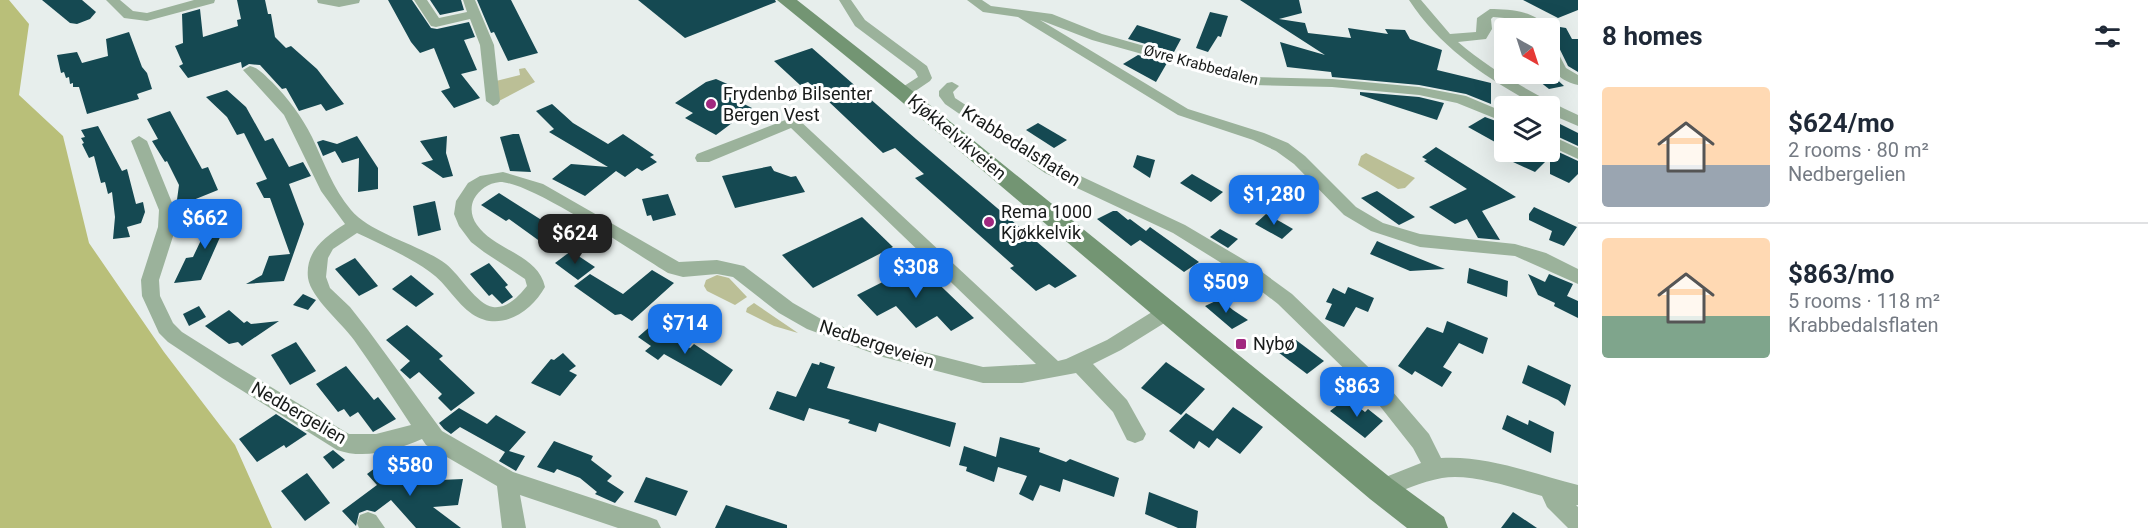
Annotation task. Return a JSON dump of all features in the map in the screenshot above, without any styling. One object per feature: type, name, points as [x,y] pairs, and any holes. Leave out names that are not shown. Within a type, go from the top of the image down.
[{"type":"main road","name":"Kjøkkelvikveien","points":[[786,0],[903,93],[1381,489],[1432,528]]},
{"type":"street","points":[[112,0],[129,15],[147,17],[209,0]]},
{"type":"street","points":[[323,0],[339,3],[354,0]]},
{"type":"street","points":[[420,0],[445,37]]},
{"type":"street","points":[[469,0],[487,45],[493,101]]},
{"type":"street","points":[[845,0],[860,22],[922,69],[925,78],[903,93]]},
{"type":"street","name":"Øvre Krabbedalen","points":[[973,0],[988,9],[1024,16],[1047,17],[1097,37],[1253,81],[1389,87],[1461,99],[1494,113]]},
{"type":"street","points":[[1415,0],[1433,23],[1449,38],[1492,74],[1529,96]]},
{"type":"street","points":[[1449,38],[1481,36],[1485,29],[1484,18],[1490,13],[1525,18]]},
{"type":"street","points":[[436,24],[474,14]]},
{"type":"street","points":[[1024,16],[1183,112],[1205,122],[1266,139],[1281,147],[1293,155],[1345,207],[1371,224],[1390,232],[1427,242],[1497,247],[1533,255],[1578,277]]},
{"type":"street","points":[[250,70],[276,92],[296,122],[318,169],[348,219],[356,225],[326,245],[319,258],[317,277],[322,292],[344,312],[361,334],[425,428],[434,438],[507,480],[649,528]]},
{"type":"street","points":[[1560,71],[1578,81]]},
{"type":"street","name":"Krabbedalsflaten","points":[[952,86],[946,91],[946,96],[950,100],[1051,169],[1179,229],[1245,269],[1285,299],[1379,390],[1421,441],[1436,470]]},
{"type":"street","points":[[1560,113],[1578,121]]},
{"type":"street","points":[[703,158],[793,122],[1055,370]]},
{"type":"street","name":"Nedbergelien","points":[[139,141],[167,210],[167,227],[150,280],[151,296],[166,328],[175,337],[211,360],[345,442],[360,445],[388,442],[425,428]]},
{"type":"street","points":[[1560,145],[1578,154]]},
{"type":"street","name":"Nedbergeveien","points":[[356,225],[440,270],[482,311],[499,315],[513,310],[529,298],[536,287],[534,277],[529,271],[480,241],[469,228],[464,215],[465,200],[469,193],[486,179],[506,177],[553,196],[674,268],[683,270],[717,267],[738,271],[786,308],[814,324],[883,349],[983,375],[1022,375],[1055,370],[1079,363],[1114,345],[1167,312]]},
{"type":"street","points":[[1079,363],[1120,406],[1135,434]]},
{"type":"street","points":[[1381,489],[1413,475],[1436,470],[1464,468],[1578,495]]},
{"type":"street","points":[[507,480],[514,528]]},
{"type":"street","points":[[1551,489],[1555,500],[1578,522]]},
{"type":"green space","points":[[0,0],[9,0],[29,24],[19,95],[63,136],[89,243],[164,352],[235,445],[272,528],[0,528]]},
{"type":"green space","points":[[525,68],[535,82],[499,101],[496,81],[520,75],[519,69]]},
{"type":"green space","points":[[1366,153],[1415,178],[1405,188],[1398,189],[1358,165],[1361,156]]},
{"type":"green space","points":[[717,275],[729,278],[747,297],[735,305],[707,291],[704,286],[706,280]]},
{"type":"green space","points":[[754,303],[798,333],[774,326],[746,312],[747,308]]},
{"type":"building","points":[[42,0],[82,0],[96,12],[90,19],[77,24],[70,23]]},
{"type":"building","points":[[237,0],[265,0],[268,14],[271,14],[275,37],[286,48],[291,46],[317,69],[344,104],[326,111],[321,104],[299,111],[286,88],[282,89],[260,65],[249,64],[242,68],[241,62],[188,78],[179,66],[183,64],[175,46],[183,43],[182,14],[200,9],[203,37],[238,26],[237,20],[241,19]]},
{"type":"building","points":[[388,0],[412,0],[431,28],[437,29],[469,22],[475,37],[464,40],[477,70],[461,74],[480,98],[454,108],[441,91],[450,88],[434,48],[420,53],[411,42]]},
{"type":"building","points":[[430,0],[461,0],[464,10],[440,15]]},
{"type":"building","points":[[477,0],[511,0],[538,53],[508,61],[494,32],[491,33]]},
{"type":"building","points":[[638,0],[775,0],[776,2],[685,38]]},
{"type":"building","points":[[1240,0],[1299,0],[1302,13],[1279,19],[1305,23],[1308,33],[1351,38],[1348,28],[1388,34],[1385,29],[1405,30],[1410,39],[1442,50],[1437,70],[1491,83],[1491,104],[1466,94],[1419,85],[1332,77],[1331,72],[1287,67],[1280,42],[1325,55]]},
{"type":"building","points":[[1523,0],[1578,0],[1578,10],[1558,18]]},
{"type":"building","points":[[1210,12],[1228,16],[1221,37],[1218,36],[1208,52],[1196,48]]},
{"type":"building","points":[[1137,25],[1181,39],[1174,52],[1128,39]]},
{"type":"building","points":[[1560,27],[1566,28],[1572,39],[1578,39],[1578,72],[1568,66],[1560,50]]},
{"type":"building","points":[[129,32],[152,89],[137,94],[139,99],[87,114],[79,87],[73,87],[69,77],[66,78],[64,72],[61,73],[57,55],[77,52],[82,63],[108,56],[106,39]]},
{"type":"building","points":[[812,48],[1077,276],[1055,288],[1049,284],[1036,291],[1010,268],[1014,266],[915,178],[924,174],[895,148],[883,153],[808,82],[800,85],[774,61]]},
{"type":"building","points":[[1138,55],[1167,63],[1156,82],[1123,64]]},
{"type":"building","points":[[716,79],[741,90],[730,97],[752,108],[716,135],[685,118],[693,113],[675,103],[706,82]]},
{"type":"building","points":[[1560,82],[1564,86],[1549,89],[1543,84]]},
{"type":"building","points":[[227,90],[246,107],[265,141],[273,138],[289,167],[303,162],[311,176],[289,184],[304,224],[284,281],[246,284],[262,275],[269,256],[290,254],[270,198],[264,198],[256,183],[267,179],[244,133],[237,135],[227,117],[206,97]]},
{"type":"building","points":[[1360,92],[1419,97],[1444,103],[1437,120],[1360,95]]},
{"type":"building","points":[[552,104],[573,123],[608,144],[623,134],[654,155],[650,157],[657,162],[642,171],[637,168],[625,177],[616,171],[585,196],[552,179],[571,164],[608,167],[549,132],[554,129],[536,111]]},
{"type":"building","points":[[170,111],[202,169],[208,167],[218,190],[176,207],[179,185],[167,161],[165,162],[152,141],[158,139],[147,119]]},
{"type":"building","points":[[1485,117],[1494,120],[1494,141],[1468,127]]},
{"type":"building","points":[[1038,123],[1067,140],[1054,148],[1026,130]]},
{"type":"building","points":[[1560,124],[1578,133],[1578,146],[1560,138]]},
{"type":"building","points":[[98,126],[122,171],[127,169],[136,204],[143,202],[145,212],[141,223],[127,227],[130,237],[113,239],[115,217],[112,192],[108,194],[105,182],[101,183],[94,156],[89,158],[82,144],[84,143],[81,138],[85,137],[81,130]]},
{"type":"building","points":[[519,134],[531,172],[510,171],[500,137]]},
{"type":"building","points":[[357,136],[378,168],[378,189],[358,192],[359,158],[342,163],[335,151],[323,156],[317,142],[323,140],[337,144]]},
{"type":"building","points":[[447,136],[446,153],[453,176],[443,178],[421,163],[433,160],[420,141]]},
{"type":"building","points":[[1436,147],[1516,197],[1482,211],[1500,240],[1478,238],[1467,219],[1455,224],[1429,207],[1467,189],[1424,161],[1427,160],[1422,157]]},
{"type":"building","points":[[1560,153],[1578,161],[1578,174],[1569,183],[1550,174],[1550,162],[1560,162]]},
{"type":"building","points":[[1137,155],[1155,160],[1150,178],[1133,167]]},
{"type":"building","points":[[1513,162],[1545,162],[1535,172]]},
{"type":"building","points":[[771,166],[774,171],[791,177],[796,176],[805,192],[735,208],[722,176]]},
{"type":"building","points":[[1192,174],[1223,192],[1211,202],[1180,183]]},
{"type":"building","points":[[1377,191],[1415,217],[1399,225],[1361,198]]},
{"type":"building","points":[[499,193],[562,233],[556,237],[563,241],[552,250],[509,219],[506,221],[481,205]]},
{"type":"building","points":[[668,194],[676,215],[653,221],[651,215],[647,216],[642,199]]},
{"type":"building","points":[[435,201],[441,230],[418,236],[413,206]]},
{"type":"building","points":[[1534,207],[1577,227],[1564,246],[1549,240],[1552,231],[1529,220],[1529,214]]},
{"type":"building","points":[[1117,211],[1146,231],[1150,227],[1199,262],[1184,272],[1140,240],[1131,246],[1097,219]]},
{"type":"building","points":[[1266,214],[1293,229],[1282,239],[1255,224]]},
{"type":"building","points":[[235,215],[230,234],[221,235],[201,280],[174,283],[186,258],[193,257],[211,219]]},
{"type":"building","points":[[862,217],[893,247],[813,288],[782,255]]},
{"type":"building","points":[[1220,229],[1238,239],[1228,248],[1210,237]]},
{"type":"building","points":[[1377,241],[1445,269],[1410,271],[1370,254]]},
{"type":"building","points":[[571,251],[595,267],[578,280],[555,263]]},
{"type":"building","points":[[355,258],[378,286],[359,296],[335,269]]},
{"type":"building","points":[[489,263],[508,285],[505,287],[513,297],[502,304],[492,294],[489,296],[470,274]]},
{"type":"building","points":[[918,264],[974,318],[951,331],[937,316],[916,328],[896,306],[877,316],[857,295]]},
{"type":"building","points":[[1469,268],[1508,281],[1507,297],[1467,283]]},
{"type":"building","points":[[652,270],[674,283],[632,321],[621,314],[615,315],[574,286],[590,274],[623,294]]},
{"type":"building","points":[[1528,274],[1545,282],[1549,274],[1573,284],[1567,296],[1578,301],[1578,318],[1538,295]]},
{"type":"building","points":[[411,275],[434,294],[416,307],[392,289]]},
{"type":"building","points":[[1348,287],[1374,298],[1368,312],[1356,307],[1344,327],[1325,319],[1332,304],[1326,302],[1333,288],[1345,294]]},
{"type":"building","points":[[303,294],[316,300],[308,310],[293,305]]},
{"type":"building","points":[[1220,299],[1248,320],[1232,329],[1205,306]]},
{"type":"building","points":[[199,306],[206,317],[189,326],[183,314]]},
{"type":"building","points":[[229,310],[244,323],[247,321],[251,324],[279,321],[242,346],[238,342],[229,344],[205,326]]},
{"type":"building","points":[[1447,321],[1488,338],[1483,354],[1459,343],[1443,367],[1452,372],[1442,387],[1415,371],[1412,375],[1398,366],[1427,327],[1443,333]]},
{"type":"building","points":[[653,324],[690,348],[694,344],[733,370],[721,386],[664,354],[658,360],[645,351],[651,346],[638,337]]},
{"type":"building","points":[[407,325],[443,356],[439,359],[475,393],[451,411],[438,398],[442,394],[419,372],[410,379],[400,370],[410,361],[386,340]]},
{"type":"building","points":[[1292,337],[1324,361],[1307,374],[1274,349]]},
{"type":"building","points":[[296,342],[316,371],[290,385],[271,355]]},
{"type":"building","points":[[563,353],[576,366],[569,371],[577,375],[560,396],[531,383],[551,359],[554,360]]},
{"type":"building","points":[[820,362],[835,367],[827,388],[956,423],[950,447],[879,423],[876,432],[848,423],[850,420],[809,408],[804,421],[769,409],[777,391],[796,397],[812,363],[819,365]]},
{"type":"building","points":[[1166,362],[1205,389],[1181,415],[1141,388]]},
{"type":"building","points":[[1528,365],[1571,385],[1565,406],[1558,400],[1522,383]]},
{"type":"building","points":[[346,366],[374,400],[378,397],[396,419],[373,432],[358,412],[350,417],[344,409],[338,412],[316,384]]},
{"type":"building","points":[[1341,369],[1356,384],[1349,390],[1331,376]]},
{"type":"building","points":[[1347,398],[1365,412],[1368,409],[1383,421],[1365,438],[1330,411]]},
{"type":"building","points":[[1233,407],[1263,427],[1240,454],[1217,438],[1209,448],[1199,441],[1194,449],[1169,431],[1186,413],[1213,431]]},
{"type":"building","points":[[459,408],[487,424],[496,415],[526,432],[509,451],[525,456],[516,471],[499,461],[505,452],[460,427],[451,434],[444,429],[439,423]]},
{"type":"building","points":[[276,414],[307,434],[286,448],[284,445],[257,462],[239,439]]},
{"type":"building","points":[[1507,415],[1528,425],[1529,420],[1554,432],[1551,453],[1502,429]]},
{"type":"building","points":[[1000,437],[1040,448],[1039,452],[1066,462],[1070,459],[1119,478],[1114,497],[1063,479],[1060,492],[1040,485],[1033,501],[1019,494],[1027,476],[998,467],[994,482],[966,471],[967,467],[959,465],[964,446],[996,457]]},
{"type":"building","points":[[554,441],[593,456],[591,460],[612,476],[607,481],[624,492],[615,503],[595,494],[597,492],[580,478],[557,469],[554,473],[537,467]]},
{"type":"building","points":[[333,450],[345,460],[333,469],[323,457]]},
{"type":"building","points":[[394,462],[411,481],[428,468],[440,480],[463,479],[458,505],[433,507],[461,528],[416,528],[391,500],[375,512],[367,510],[359,513],[356,526],[342,511],[377,485],[367,474],[379,465],[383,469]]},
{"type":"building","points":[[307,473],[330,503],[305,521],[281,491]]},
{"type":"building","points":[[646,477],[688,491],[676,516],[634,502]]},
{"type":"building","points":[[1149,492],[1198,511],[1196,528],[1178,528],[1145,514]]},
{"type":"building","points":[[726,505],[787,525],[787,528],[715,528]]},
{"type":"building","points":[[1513,512],[1537,528],[1501,528]]},
{"type":"place","name":"Frydenbø Bilsenter Bergen Vest","points":[[711,104]]},
{"type":"place","name":"Rema 1000 Kjøkkelvik","points":[[989,222]]},
{"type":"place","name":"Nybø","points":[[1241,344]]}]
